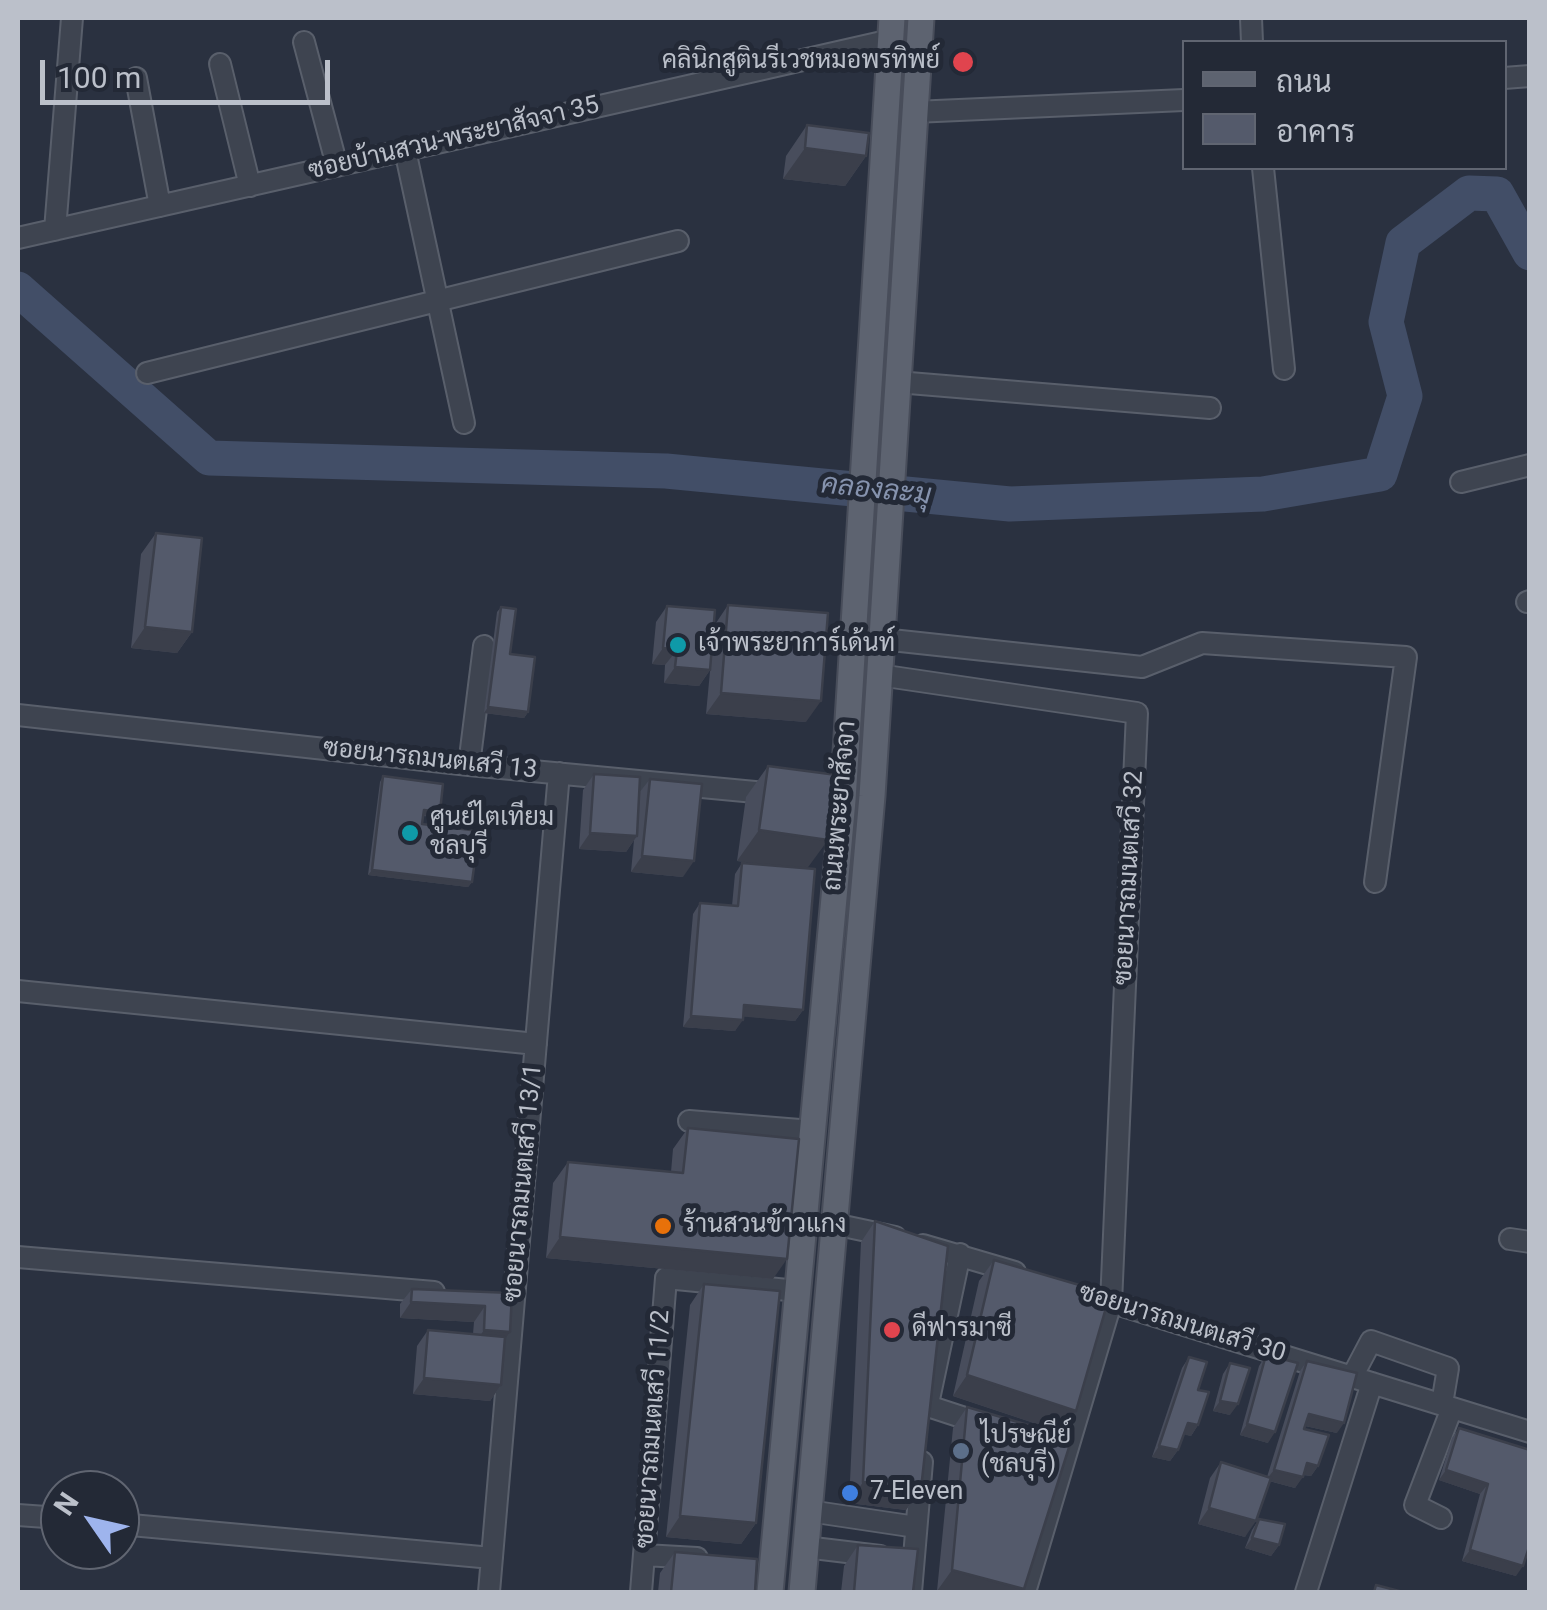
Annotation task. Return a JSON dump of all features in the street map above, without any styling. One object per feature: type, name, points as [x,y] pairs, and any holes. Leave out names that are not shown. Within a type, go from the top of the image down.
[{"type":"main road","name":"ถนนพระยาสัจจา","points":[[802,1592],[880,675],[921,18]]},
{"type":"main road","name":"ถนนพระยาสัจจา","points":[[770,1592],[763,1563],[798,1292],[812,1131],[824,798],[862,503],[892,29]]},
{"type":"street","points":[[55,230],[72,18]]},
{"type":"street","name":"ซอยบ้านสวน-พระยาสัจจา 35","points":[[18,238],[404,150],[892,29]]},
{"type":"street","points":[[304,42],[336,166]]},
{"type":"street","points":[[220,64],[250,186]]},
{"type":"street","points":[[136,78],[160,206]]},
{"type":"street","points":[[914,112],[1182,100]]},
{"type":"street","points":[[404,150],[464,423]]},
{"type":"street","points":[[1263,170],[1284,370]]},
{"type":"street","points":[[147,373],[678,240]]},
{"type":"street","points":[[897,382],[1210,408]]},
{"type":"street","points":[[1461,482],[1530,464]]},
{"type":"street","points":[[882,639],[1142,666],[1202,643],[1406,657],[1374,882]]},
{"type":"street","points":[[469,765],[484,646]]},
{"type":"street","name":"ซอยนารถมนตเสวี 32","points":[[880,675],[1137,713],[1111,1303]]},
{"type":"street","name":"ซอยนารถมนตเสวี 13","points":[[18,715],[469,765],[824,798]]},
{"type":"street","name":"ซอยนารถมนตเสวี 13/1","points":[[489,1592],[504,1298],[536,1044],[559,773]]},
{"type":"street","points":[[18,991],[536,1044]]},
{"type":"street","points":[[689,1122],[812,1131]]},
{"type":"street","points":[[834,1224],[960,1254],[1035,1278]]},
{"type":"street","points":[[911,1592],[926,1424],[960,1254]]},
{"type":"street","points":[[18,1257],[454,1294]]},
{"type":"street","name":"ซอยนารถมนตเสวี 11/2","points":[[641,1592],[666,1278],[798,1292]]},
{"type":"street","name":"ซอยนารถมนตเสวี 30","points":[[1073,1290],[1530,1432]]},
{"type":"street","points":[[1025,1592],[1058,1449],[1111,1303]]},
{"type":"street","points":[[1306,1592],[1371,1341],[1448,1368],[1447,1406],[1415,1506],[1441,1518]]},
{"type":"street","points":[[926,1424],[997,1429]]},
{"type":"street","points":[[809,1511],[916,1526]]},
{"type":"street","points":[[140,1526],[492,1558]]},
{"type":"street","points":[[805,1547],[912,1559]]},
{"type":"street","points":[[644,1555],[718,1560]]},
{"type":"building","points":[[807,125],[869,133],[866,156],[805,148]]},
{"type":"building","points":[[156,533],[202,538],[192,632],[145,627]]},
{"type":"building","points":[[728,605],[828,613],[821,701],[721,693]]},
{"type":"building","points":[[667,606],[715,610],[710,670],[675,667],[677,650],[663,648]]},
{"type":"building","points":[[501,607],[516,609],[510,654],[535,657],[528,712],[488,707]]},
{"type":"building","points":[[768,766],[837,775],[828,840],[759,830]]},
{"type":"building","points":[[594,774],[640,777],[637,836],[590,833]]},
{"type":"building","name":"ศูนย์ไตเทียม ชลบุรี","points":[[383,776],[443,784],[440,812],[424,810],[422,824],[479,831],[472,882],[372,870]]},
{"type":"building","points":[[650,779],[702,784],[694,861],[642,856]]},
{"type":"building","points":[[742,863],[815,869],[803,1010],[744,1005],[743,1020],[691,1016],[700,903],[738,906]]},
{"type":"building","name":"ร้านสวนข้าวแกง","points":[[688,1128],[799,1139],[787,1259],[560,1237],[568,1162],[683,1173]]},
{"type":"building","points":[[875,1221],[948,1246],[921,1489],[863,1482]]},
{"type":"building","points":[[994,1260],[1110,1294],[1076,1411],[967,1375]]},
{"type":"building","points":[[704,1284],[780,1291],[756,1523],[680,1516]]},
{"type":"building","points":[[412,1289],[512,1293],[510,1332],[484,1330],[485,1306],[411,1302]]},
{"type":"building","points":[[428,1330],[505,1337],[501,1385],[424,1378]]},
{"type":"building","points":[[1266,1355],[1298,1363],[1275,1432],[1247,1424]]},
{"type":"building","points":[[1189,1357],[1207,1362],[1198,1390],[1209,1392],[1198,1425],[1188,1423],[1178,1450],[1159,1446]]},
{"type":"building","points":[[1307,1361],[1357,1373],[1344,1423],[1309,1414],[1304,1429],[1329,1435],[1318,1466],[1307,1463],[1303,1477],[1274,1470]]},
{"type":"building","points":[[1230,1363],[1250,1368],[1238,1404],[1220,1401]]},
{"type":"building","points":[[967,1407],[1072,1438],[1024,1589],[952,1570]]},
{"type":"building","points":[[1459,1428],[1530,1450],[1530,1544],[1523,1566],[1470,1550],[1488,1484],[1446,1470]]},
{"type":"building","points":[[1221,1462],[1271,1478],[1256,1521],[1209,1508]]},
{"type":"building","points":[[1259,1519],[1285,1524],[1279,1545],[1252,1538]]},
{"type":"building","points":[[858,1545],[918,1549],[913,1592],[854,1592]]},
{"type":"building","points":[[675,1552],[757,1559],[755,1592],[671,1592]]},
{"type":"building","points":[[1376,1585],[1403,1592],[1374,1592]]},
{"type":"waterway","name":"คลองละมุ","points":[[18,289],[209,458],[666,471],[1010,504],[1263,494],[1380,474],[1405,396],[1386,322],[1403,243],[1469,193],[1497,194],[1530,253]]},
{"type":"place","name":"คลินิกสูตินรีเวชหมอพรทิพย์","points":[[963,62]]},
{"type":"place","name":"เจ้าพระยาการ์เด้นท์","points":[[678,645]]},
{"type":"place","name":"ศูนย์ไตเทียม ชลบุรี","points":[[410,833]]},
{"type":"place","name":"ร้านสวนข้าวแกง","points":[[663,1226]]},
{"type":"place","name":"ดีฟารมาซี","points":[[892,1330]]},
{"type":"place","name":"ไปรษณีย์ (ชลบุรี)","points":[[961,1451]]},
{"type":"place","name":"7-Eleven","points":[[850,1493]]}]
